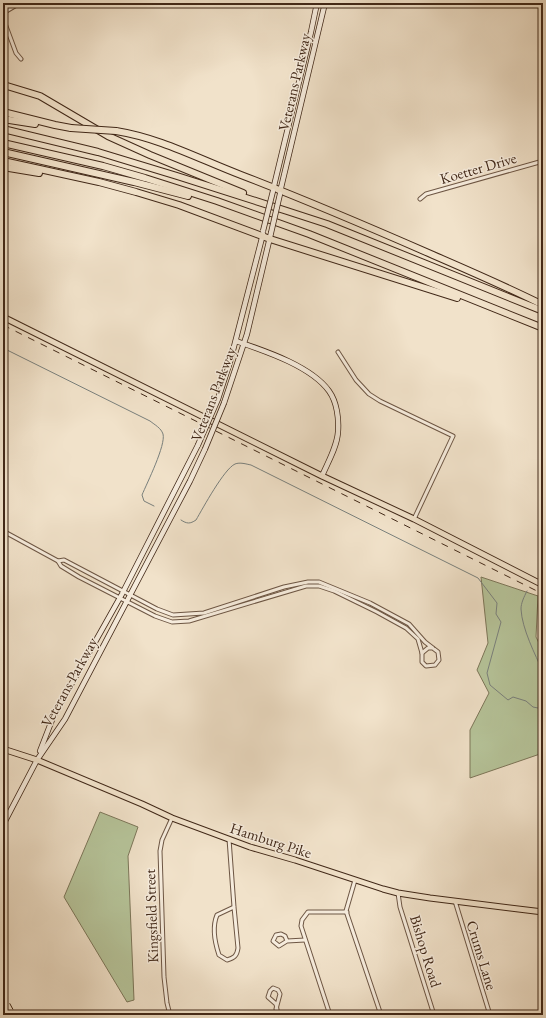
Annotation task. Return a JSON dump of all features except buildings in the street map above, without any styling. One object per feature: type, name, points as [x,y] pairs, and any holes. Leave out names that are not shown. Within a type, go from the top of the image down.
[{"type":"highway","points":[[3,86],[40,96],[108,136],[150,155],[287,211]]},
{"type":"highway","points":[[3,112],[71,128],[116,131],[155,140],[280,192],[347,217],[511,289],[543,305]]},
{"type":"highway","points":[[3,119],[55,125]]},
{"type":"highway","points":[[3,129],[98,152],[327,224],[543,311]]},
{"type":"highway","points":[[3,143],[103,166],[237,208],[309,234],[543,328]]},
{"type":"highway","points":[[3,152],[134,182],[237,208]]},
{"type":"highway","points":[[3,162],[99,182],[179,205],[511,316]]},
{"type":"highway","points":[[3,167],[99,182]]},
{"type":"main road","name":"Veterans Parkway","points":[[37,760],[54,715],[124,590],[198,446],[218,399],[236,341],[274,189],[317,3]]},
{"type":"main road","name":"Veterans Parkway","points":[[3,825],[37,760],[65,719],[190,481],[224,403],[253,313],[325,3]]},
{"type":"main road","points":[[3,317],[322,476],[414,519],[543,585]]},
{"type":"main road","points":[[236,341],[257,348],[314,375],[330,392],[337,408],[338,434],[333,452],[322,476]]},
{"type":"main road","name":"Hamburg Pike","points":[[3,749],[37,760],[172,818],[229,839],[398,893],[543,912]]},
{"type":"street","points":[[3,13],[20,3]]},
{"type":"street","points":[[3,18],[16,53],[21,59]]},
{"type":"street","name":"Koetter Drive","points":[[420,199],[426,194],[543,161]]},
{"type":"street","points":[[338,352],[356,380],[369,394],[380,401],[453,436],[414,519]]},
{"type":"street","points":[[3,531],[58,561],[61,566],[80,577],[155,616],[172,622],[189,622],[306,586],[319,586],[334,591],[406,628],[418,639],[422,653],[421,659],[424,664],[429,666],[435,665],[439,660],[439,654],[425,642],[409,624],[370,603],[319,582],[308,582],[284,586],[204,613],[173,615],[157,609],[130,593],[64,560],[58,561]]},
{"type":"street","points":[[422,653],[425,649],[433,648]]},
{"type":"street","name":"Kingsfield Street","points":[[170,1015],[164,977],[160,851],[162,840],[172,818]]},
{"type":"street","points":[[229,839],[238,948],[237,953],[233,958],[226,960],[219,955],[217,949],[214,922],[217,915],[234,907]]},
{"type":"street","points":[[355,880],[347,912],[381,1015]]},
{"type":"street","name":"Bishop Road","points":[[398,893],[400,907],[434,1015]]},
{"type":"street","name":"Crums Lane","points":[[455,901],[490,1015]]},
{"type":"street","points":[[330,1015],[301,926],[302,920],[308,912],[347,912]]},
{"type":"street","points":[[287,941],[285,936],[281,934],[276,935],[273,941],[279,946],[287,941],[305,940]]},
{"type":"street","points":[[276,1009],[280,994],[278,990],[273,988],[268,997],[276,1004],[276,1009],[278,1015]]},
{"type":"green space","points":[[481,577],[538,596],[536,637],[543,651],[543,755],[540,754],[470,778],[470,730],[489,693],[477,670],[488,643]]},
{"type":"green space","points":[[100,812],[138,827],[128,856],[134,1000],[127,1002],[64,897]]},
{"type":"waterway","points":[[3,348],[150,421],[159,428],[163,434],[162,446],[156,464],[142,495],[144,501],[154,506]]},
{"type":"waterway","points":[[181,520],[188,523],[196,520],[214,489],[230,467],[239,463],[251,465],[478,578],[497,603],[496,614],[501,622],[487,673],[490,685],[508,700],[513,697],[526,701],[533,707],[543,709]]},
{"type":"waterway","points":[[527,591],[521,609],[522,617],[529,641],[543,672]]},
{"type":"railway","points":[[3,325],[543,594]]},
{"type":"railway","points":[[3,991],[16,1015]]}]
